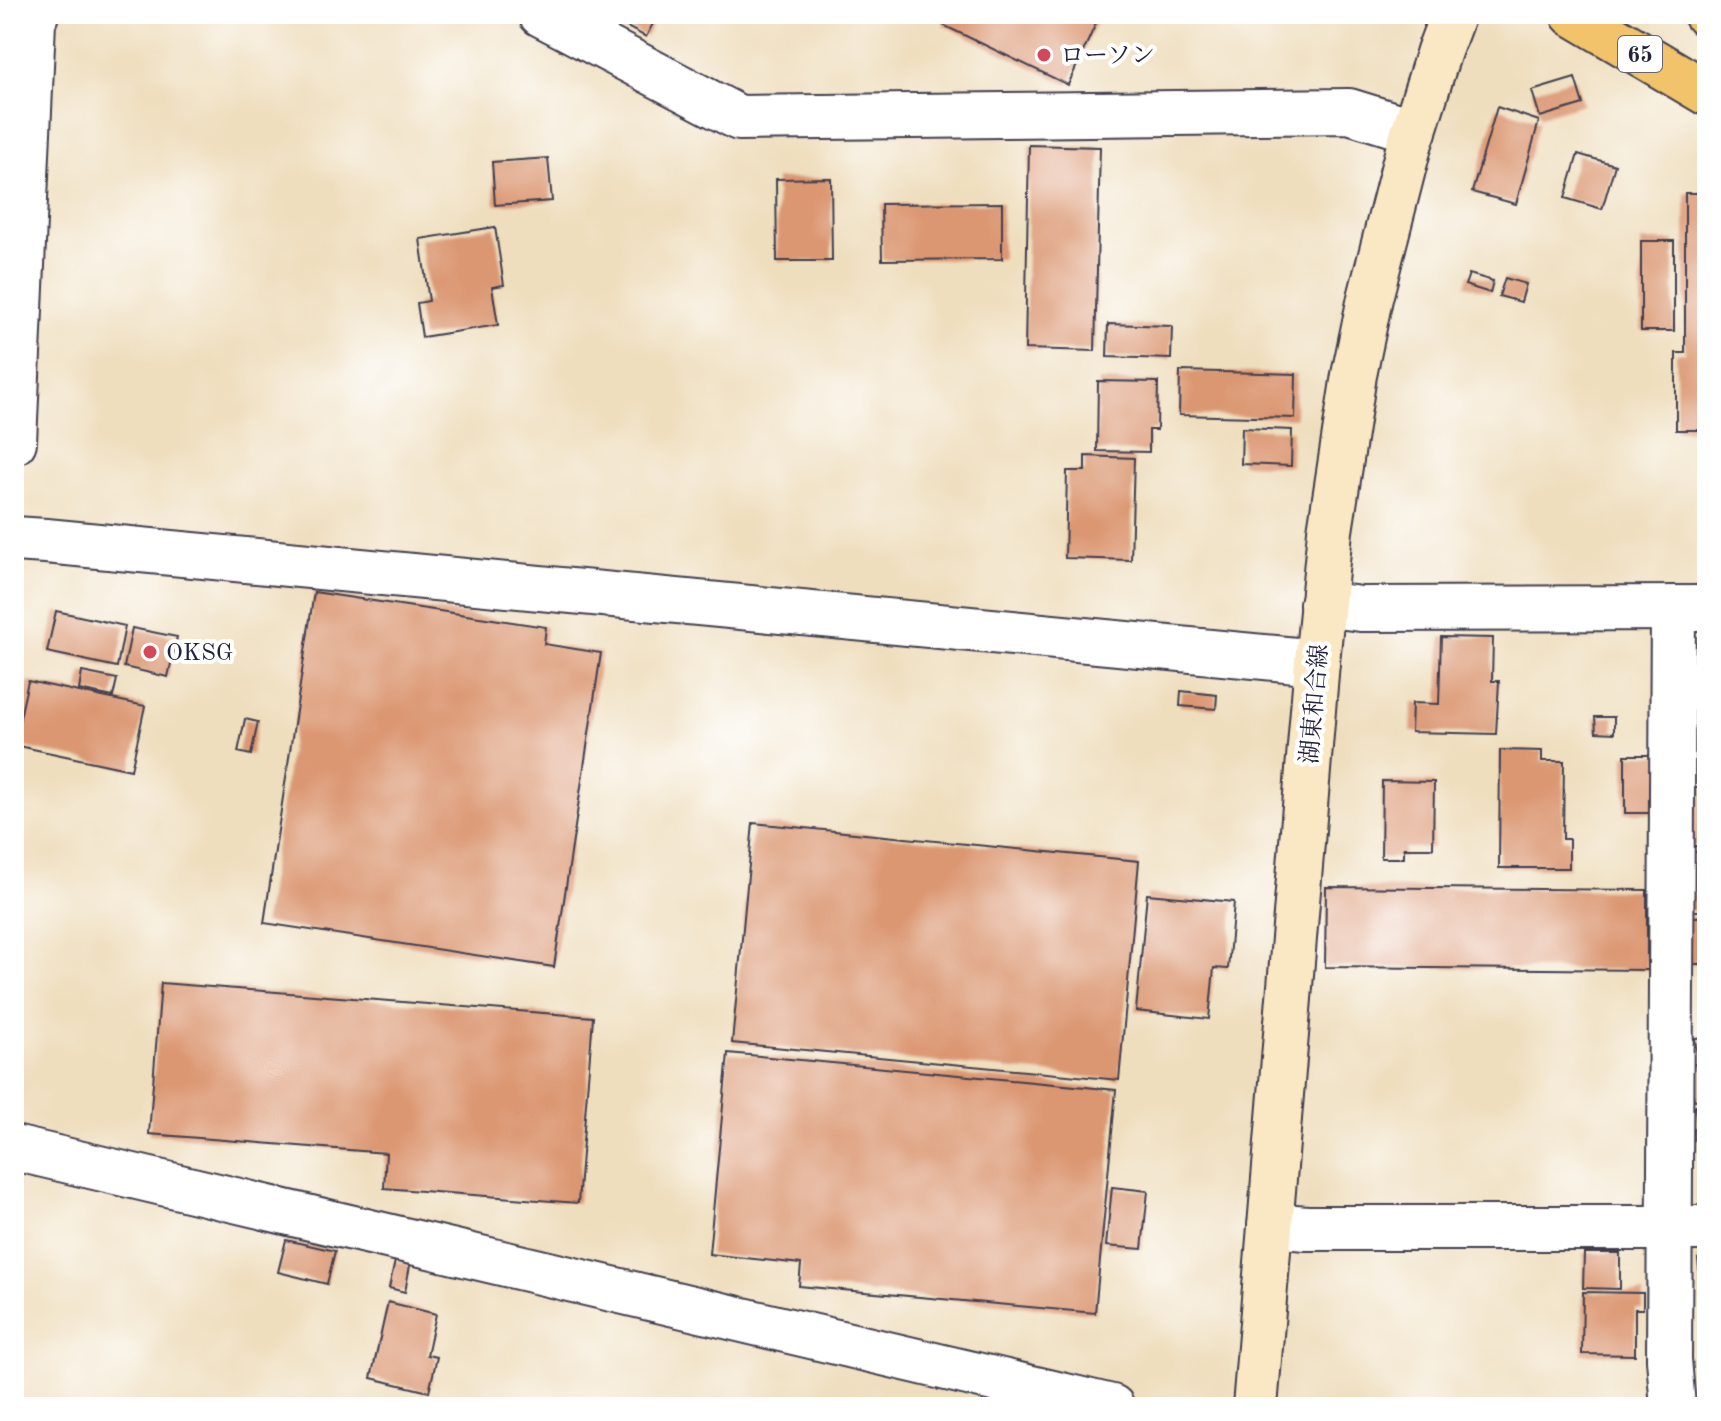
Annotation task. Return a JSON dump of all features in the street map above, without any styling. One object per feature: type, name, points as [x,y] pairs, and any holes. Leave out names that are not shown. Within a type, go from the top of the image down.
[{"type":"main road","name":"湖東和合線","points":[[1255,1407],[1330,531],[1354,375],[1370,298],[1414,131],[1453,14]]},
{"type":"main road","name":"65","points":[[1573,14],[1707,93]]},
{"type":"street","points":[[14,442],[33,22],[36,14]]},
{"type":"street","points":[[541,14],[739,118],[1349,111],[1414,131]]},
{"type":"street","points":[[14,539],[1317,662]]},
{"type":"street","points":[[1322,604],[1361,609],[1690,608],[1688,1228],[1669,1359],[1673,1407]]},
{"type":"street","points":[[14,1148],[1112,1407]]},
{"type":"street","points":[[1270,1225],[1307,1228],[1688,1228]]},
{"type":"building","points":[[602,14],[658,14],[646,37]]},
{"type":"building","name":"ローソン","points":[[948,14],[1087,14],[1098,19],[1068,85],[943,25]]},
{"type":"building","points":[[1575,78],[1583,104],[1540,117],[1532,91]]},
{"type":"building","points":[[1497,107],[1539,121],[1516,204],[1472,192]]},
{"type":"building","points":[[1029,145],[1100,147],[1095,351],[1025,349]]},
{"type":"building","points":[[1578,154],[1615,165],[1602,209],[1565,198]]},
{"type":"building","points":[[548,158],[552,201],[495,205],[492,162]]},
{"type":"building","points":[[831,178],[832,261],[777,261],[776,179]]},
{"type":"building","points":[[1685,193],[1707,193],[1707,430],[1676,430],[1676,353],[1685,353]]},
{"type":"building","points":[[1002,203],[1002,259],[882,260],[881,204]]},
{"type":"building","points":[[495,227],[504,285],[492,287],[498,325],[422,337],[417,303],[429,301],[420,239]]},
{"type":"building","points":[[1641,241],[1674,241],[1674,331],[1641,331]]},
{"type":"building","points":[[1469,274],[1493,281],[1490,293],[1465,285]]},
{"type":"building","points":[[1505,278],[1526,284],[1521,302],[1499,296]]},
{"type":"building","points":[[1108,324],[1172,326],[1171,359],[1107,357]]},
{"type":"building","points":[[1180,371],[1296,374],[1295,418],[1179,415]]},
{"type":"building","points":[[1098,381],[1158,382],[1157,430],[1149,430],[1149,452],[1097,451]]},
{"type":"building","points":[[1242,428],[1292,430],[1291,466],[1241,464]]},
{"type":"building","points":[[1085,456],[1134,458],[1131,560],[1065,558],[1067,471],[1085,471]]},
{"type":"building","points":[[314,592],[546,627],[544,644],[601,653],[554,967],[264,923]]},
{"type":"building","points":[[56,611],[125,626],[117,667],[47,652]]},
{"type":"building","points":[[132,628],[177,637],[168,677],[124,667]]},
{"type":"building","points":[[1441,637],[1493,638],[1492,681],[1499,681],[1496,734],[1411,732],[1412,703],[1439,704]]},
{"type":"building","points":[[82,672],[117,679],[113,697],[79,690]]},
{"type":"building","points":[[28,681],[145,706],[131,770],[14,745]]},
{"type":"building","points":[[1689,684],[1707,684],[1707,756],[1690,757]]},
{"type":"building","points":[[1181,691],[1217,695],[1216,709],[1180,706]]},
{"type":"building","points":[[1595,717],[1614,717],[1614,733],[1596,732]]},
{"type":"building","points":[[245,719],[258,722],[251,755],[238,752]]},
{"type":"building","points":[[1500,750],[1542,751],[1542,761],[1564,761],[1563,839],[1569,839],[1569,868],[1499,868]]},
{"type":"building","points":[[1625,755],[1661,755],[1660,813],[1625,813]]},
{"type":"building","points":[[1382,781],[1434,782],[1433,848],[1404,848],[1404,858],[1381,858]]},
{"type":"building","points":[[1686,788],[1707,788],[1707,846],[1686,846]]},
{"type":"building","points":[[753,823],[1139,861],[1119,1080],[732,1043]]},
{"type":"building","points":[[1686,852],[1707,852],[1707,911],[1687,911]]},
{"type":"building","points":[[1326,887],[1647,890],[1647,970],[1325,967]]},
{"type":"building","points":[[1147,894],[1234,902],[1228,969],[1214,968],[1209,1019],[1136,1011]]},
{"type":"building","points":[[1687,917],[1707,917],[1707,964],[1687,964]]},
{"type":"building","points":[[161,983],[593,1017],[578,1203],[384,1188],[386,1153],[149,1134]]},
{"type":"building","points":[[1707,1037],[1707,1098],[1694,1100],[1689,1065],[1698,1064],[1695,1038]]},
{"type":"building","points":[[728,1053],[1116,1090],[1095,1313],[799,1286],[801,1264],[709,1254]]},
{"type":"building","points":[[1707,1104],[1707,1185],[1705,1185],[1695,1106]]},
{"type":"building","points":[[1112,1187],[1148,1191],[1142,1249],[1106,1246]]},
{"type":"building","points":[[286,1240],[335,1251],[327,1284],[278,1272]]},
{"type":"building","points":[[1584,1253],[1620,1253],[1620,1289],[1583,1288]]},
{"type":"building","points":[[1707,1258],[1707,1317],[1705,1317],[1698,1259]]},
{"type":"building","points":[[395,1261],[410,1265],[405,1292],[389,1288]]},
{"type":"building","points":[[1583,1292],[1643,1293],[1643,1309],[1635,1309],[1635,1355],[1582,1354]]},
{"type":"building","points":[[388,1302],[436,1314],[427,1355],[437,1357],[429,1392],[371,1378]]},
{"type":"place","name":"ローソン","points":[[1044,55]]},
{"type":"place","name":"OKSG","points":[[150,652]]}]
